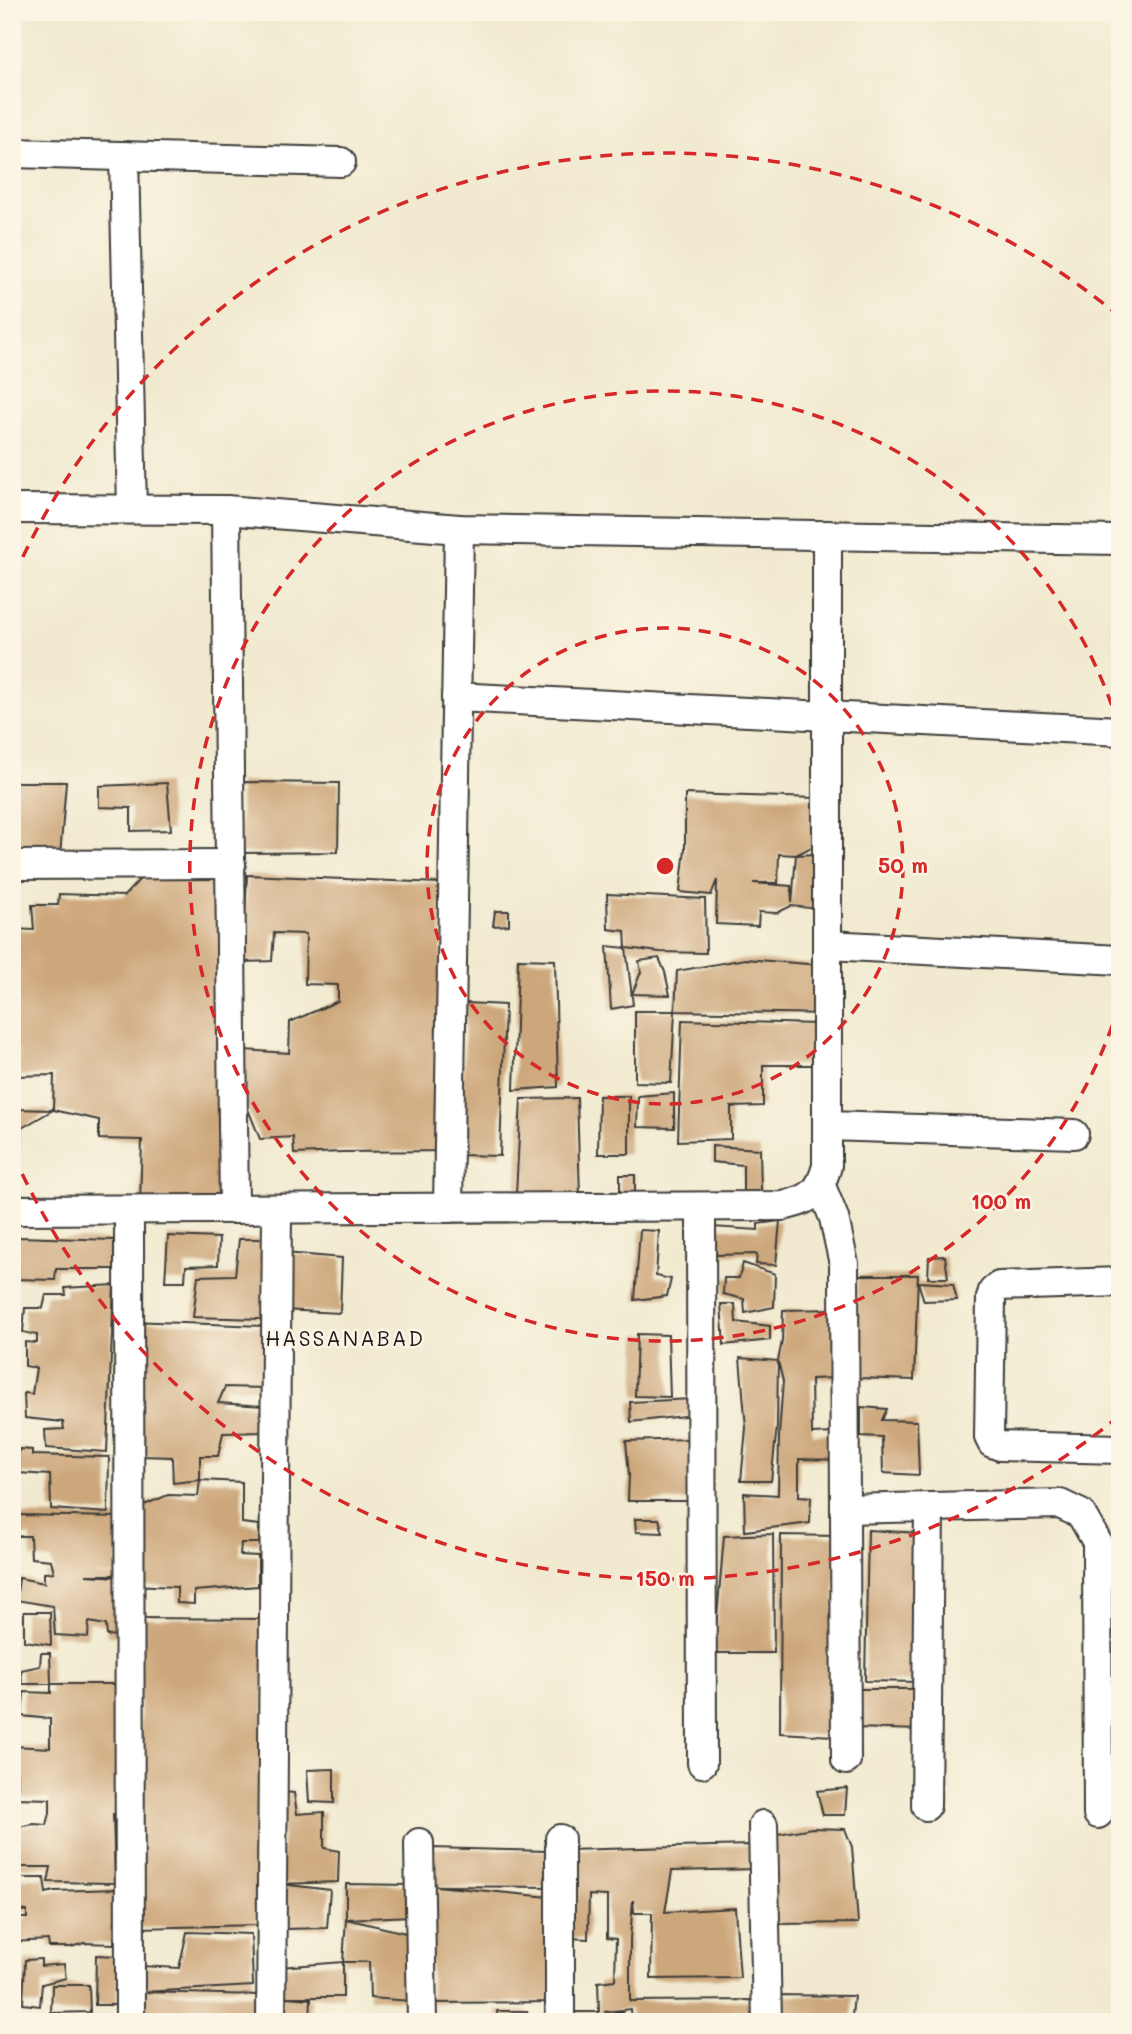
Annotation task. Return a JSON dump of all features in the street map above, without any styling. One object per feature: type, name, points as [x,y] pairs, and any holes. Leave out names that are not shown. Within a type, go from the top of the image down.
[{"type":"street","points":[[12,153],[341,162]]},
{"type":"street","points":[[124,156],[132,509]]},
{"type":"street","points":[[12,509],[226,510],[459,529],[1120,540]]},
{"type":"street","points":[[226,510],[233,1209]]},
{"type":"street","points":[[449,1208],[459,529]]},
{"type":"street","points":[[12,1210],[701,1207],[783,1206],[804,1201],[821,1186],[827,1166],[827,535]]},
{"type":"street","points":[[456,697],[1120,731]]},
{"type":"street","points":[[12,865],[231,864]]},
{"type":"street","points":[[828,945],[1120,960]]},
{"type":"street","points":[[828,1126],[1074,1134]]},
{"type":"street","points":[[821,1186],[834,1218],[844,1264],[846,1760]]},
{"type":"street","points":[[701,1207],[702,1763]]},
{"type":"street","points":[[271,2022],[277,1209]]},
{"type":"street","points":[[129,1210],[130,2022]]},
{"type":"street","points":[[1120,1282],[999,1286],[993,1291],[989,1437],[992,1443],[1000,1446],[1120,1449]]},
{"type":"street","points":[[845,1509],[1059,1504],[1082,1514],[1097,1542],[1098,1814]]},
{"type":"street","points":[[926,1806],[929,1508]]},
{"type":"street","points":[[763,1825],[767,2022]]},
{"type":"street","points":[[560,1839],[560,2022]]},
{"type":"street","points":[[419,1843],[422,2022]]},
{"type":"building","points":[[12,782],[66,782],[60,856],[12,865]]},
{"type":"building","points":[[240,782],[339,783],[338,852],[241,853]]},
{"type":"building","points":[[167,783],[171,830],[131,831],[131,808],[99,807],[99,786]]},
{"type":"building","points":[[685,794],[816,798],[816,845],[796,855],[816,854],[819,909],[791,906],[777,913],[759,912],[758,926],[716,924],[717,880],[711,895],[680,892],[685,849]],"holes":[[[779,854],[796,855],[792,903],[791,886],[753,883],[778,883]]]},
{"type":"building","points":[[247,875],[440,883],[444,1151],[294,1154],[293,1137],[260,1139],[242,1094],[243,1050],[289,1053],[290,1022],[338,1001],[338,985],[305,984],[306,934],[274,933],[272,961],[243,962]]},
{"type":"building","points":[[219,877],[224,1209],[140,1202],[142,1140],[99,1139],[99,1120],[53,1110],[54,1075],[14,1076],[16,1069],[12,1069],[13,929],[34,930],[32,905],[58,905],[59,894],[124,896],[140,879]]},
{"type":"building","points":[[607,894],[705,899],[706,953],[626,948],[625,931],[608,929]]},
{"type":"building","points":[[495,911],[509,911],[509,925],[493,926]]},
{"type":"building","points":[[607,946],[626,948],[633,1005],[611,1009]]},
{"type":"building","points":[[659,958],[670,995],[632,994],[641,972],[639,961]]},
{"type":"building","points":[[518,959],[555,960],[558,1087],[514,1090]]},
{"type":"building","points":[[745,959],[820,965],[828,1014],[675,1011],[677,971]]},
{"type":"building","points":[[466,1003],[505,1005],[500,1156],[460,1155]]},
{"type":"building","points":[[635,1011],[675,1011],[671,1083],[635,1082]]},
{"type":"building","points":[[682,1020],[817,1024],[820,1065],[763,1065],[763,1106],[731,1107],[731,1139],[678,1141]]},
{"type":"building","points":[[674,1093],[674,1128],[637,1127],[638,1096]]},
{"type":"building","points":[[599,1096],[629,1096],[629,1154],[598,1154]]},
{"type":"building","points":[[577,1098],[580,1197],[516,1194],[521,1099]]},
{"type":"building","points":[[12,1109],[53,1110],[20,1129],[18,1201],[12,1201]]},
{"type":"building","points":[[712,1146],[760,1149],[761,1191],[743,1192],[743,1165],[712,1162]]},
{"type":"building","points":[[620,1175],[635,1175],[635,1198],[620,1198]]},
{"type":"building","points":[[780,1221],[776,1265],[756,1264],[757,1254],[713,1255],[713,1227],[758,1230],[758,1224]]},
{"type":"building","points":[[640,1230],[659,1231],[656,1276],[671,1279],[667,1296],[635,1300]]},
{"type":"building","points":[[168,1236],[219,1238],[218,1265],[186,1266],[185,1281],[165,1281]]},
{"type":"building","points":[[17,1237],[114,1240],[114,1269],[56,1269],[55,1280],[14,1279]]},
{"type":"building","points":[[239,1239],[267,1239],[262,1319],[193,1317],[198,1276],[235,1275]]},
{"type":"building","points":[[284,1253],[342,1258],[340,1313],[282,1310]]},
{"type":"building","points":[[945,1256],[948,1278],[928,1278],[929,1257]]},
{"type":"building","points":[[743,1263],[775,1274],[774,1307],[745,1313],[744,1299],[723,1294],[724,1278],[739,1278]]},
{"type":"building","points":[[857,1275],[918,1275],[914,1380],[859,1378]]},
{"type":"building","points":[[918,1282],[953,1284],[957,1300],[924,1301]]},
{"type":"building","points":[[114,1285],[107,1452],[46,1448],[45,1430],[64,1429],[63,1422],[25,1418],[24,1393],[32,1394],[36,1368],[25,1366],[25,1342],[37,1343],[37,1335],[23,1332],[25,1308],[43,1308],[46,1295],[66,1295],[65,1288]]},
{"type":"building","points":[[721,1304],[735,1304],[736,1322],[770,1326],[770,1340],[724,1345]]},
{"type":"building","points":[[835,1309],[835,1378],[811,1379],[812,1434],[835,1433],[845,1460],[799,1459],[799,1496],[811,1497],[810,1523],[745,1531],[744,1493],[778,1495],[783,1381],[778,1361],[783,1310]]},
{"type":"building","points":[[129,1321],[263,1326],[264,1388],[225,1387],[218,1403],[264,1406],[261,1432],[223,1433],[218,1456],[200,1456],[200,1480],[173,1483],[172,1457],[141,1456]]},
{"type":"building","points":[[637,1334],[668,1335],[670,1397],[635,1396]]},
{"type":"building","points":[[740,1358],[778,1361],[777,1426],[771,1481],[741,1481],[746,1428]]},
{"type":"building","points":[[693,1399],[693,1415],[631,1422],[630,1402]]},
{"type":"building","points":[[861,1407],[887,1409],[882,1420],[917,1421],[919,1475],[883,1473],[882,1437],[861,1436]]},
{"type":"building","points":[[689,1439],[690,1501],[628,1501],[626,1441]]},
{"type":"building","points":[[19,1449],[32,1450],[32,1455],[109,1457],[108,1513],[51,1509],[50,1475],[18,1473]]},
{"type":"building","points":[[200,1480],[242,1482],[242,1523],[259,1525],[259,1543],[241,1543],[240,1555],[258,1556],[258,1586],[194,1591],[194,1604],[177,1603],[177,1587],[130,1585],[139,1507],[168,1495],[198,1496]]},
{"type":"building","points":[[19,1515],[119,1517],[117,1575],[86,1575],[120,1577],[119,1635],[107,1636],[106,1625],[89,1622],[88,1637],[55,1635],[53,1606],[16,1600],[19,1578],[44,1583],[44,1573],[54,1572],[51,1560],[31,1558],[30,1536],[17,1536]]},
{"type":"building","points":[[635,1519],[659,1519],[663,1533],[636,1532]]},
{"type":"building","points":[[868,1530],[920,1533],[919,1682],[865,1681]]},
{"type":"building","points":[[773,1534],[774,1653],[714,1653],[724,1536]]},
{"type":"building","points":[[781,1535],[836,1536],[833,1736],[780,1733]]},
{"type":"building","points":[[24,1612],[50,1612],[51,1645],[24,1641]]},
{"type":"building","points":[[141,1618],[266,1619],[257,1925],[138,1928]]},
{"type":"building","points":[[41,1653],[50,1653],[51,1684],[22,1684],[21,1670],[40,1666]]},
{"type":"building","points":[[51,1684],[121,1684],[117,1814],[113,1814],[115,1883],[48,1882],[51,1867],[15,1867],[18,1827],[47,1825],[50,1799],[17,1798],[18,1774],[12,1774],[12,1746],[50,1748],[50,1719],[22,1716],[24,1692],[51,1693]]},
{"type":"building","points":[[854,1689],[917,1689],[921,1730],[855,1728]]},
{"type":"building","points":[[334,1769],[334,1803],[309,1802],[307,1770]]},
{"type":"building","points":[[847,1788],[845,1815],[823,1815],[817,1791]]},
{"type":"building","points":[[284,1792],[294,1793],[297,1814],[324,1812],[324,1848],[339,1851],[338,1882],[281,1884]]},
{"type":"building","points":[[812,1828],[845,1829],[852,1847],[858,1923],[775,1924],[772,1835]]},
{"type":"building","points":[[750,1845],[756,1869],[672,1871],[665,1912],[735,1908],[740,1978],[651,1979],[652,1913],[634,1913],[633,1900],[630,2001],[756,2000],[756,2022],[631,2022],[630,2009],[604,2012],[622,2012],[623,2022],[566,2022],[568,2012],[599,2012],[598,1982],[615,1980],[616,1939],[607,1938],[607,1896],[589,1895],[588,1939],[568,1938],[567,1850]]},
{"type":"building","points":[[430,1848],[548,1851],[551,1887],[436,1886],[549,1897],[552,2002],[431,2003]]},
{"type":"building","points":[[16,1878],[44,1878],[46,1893],[116,1889],[114,1944],[84,1943],[71,1947],[49,1947],[48,1940],[12,1942],[12,1918],[27,1918],[27,1911],[17,1910]]},
{"type":"building","points":[[281,1884],[330,1890],[327,1928],[283,1929]]},
{"type":"building","points":[[346,1884],[410,1885],[411,1916],[346,1919]]},
{"type":"building","points":[[346,1919],[410,1934],[411,2001],[370,1998],[369,1962],[343,1962]]},
{"type":"building","points":[[187,1932],[251,1934],[253,1986],[142,1992],[259,1995],[258,2022],[139,2022],[140,1966],[179,1968]]},
{"type":"building","points":[[96,1955],[118,1956],[117,2005],[95,2005]]},
{"type":"building","points":[[41,1959],[41,1966],[64,1964],[66,1978],[42,1984],[40,2006],[23,2004],[25,1960]]},
{"type":"building","points":[[343,1962],[343,1997],[286,1997],[311,1999],[310,2022],[274,2022],[280,1967]]},
{"type":"building","points":[[52,1985],[89,1985],[90,2012],[51,2013]]},
{"type":"building","points":[[774,1995],[854,1996],[852,2016],[767,2019]]},
{"type":"building","points":[[497,2011],[527,2011],[530,2022],[498,2022]]},
{"type":"district","name":"HASSANABAD","points":[[345,1337]]}]
